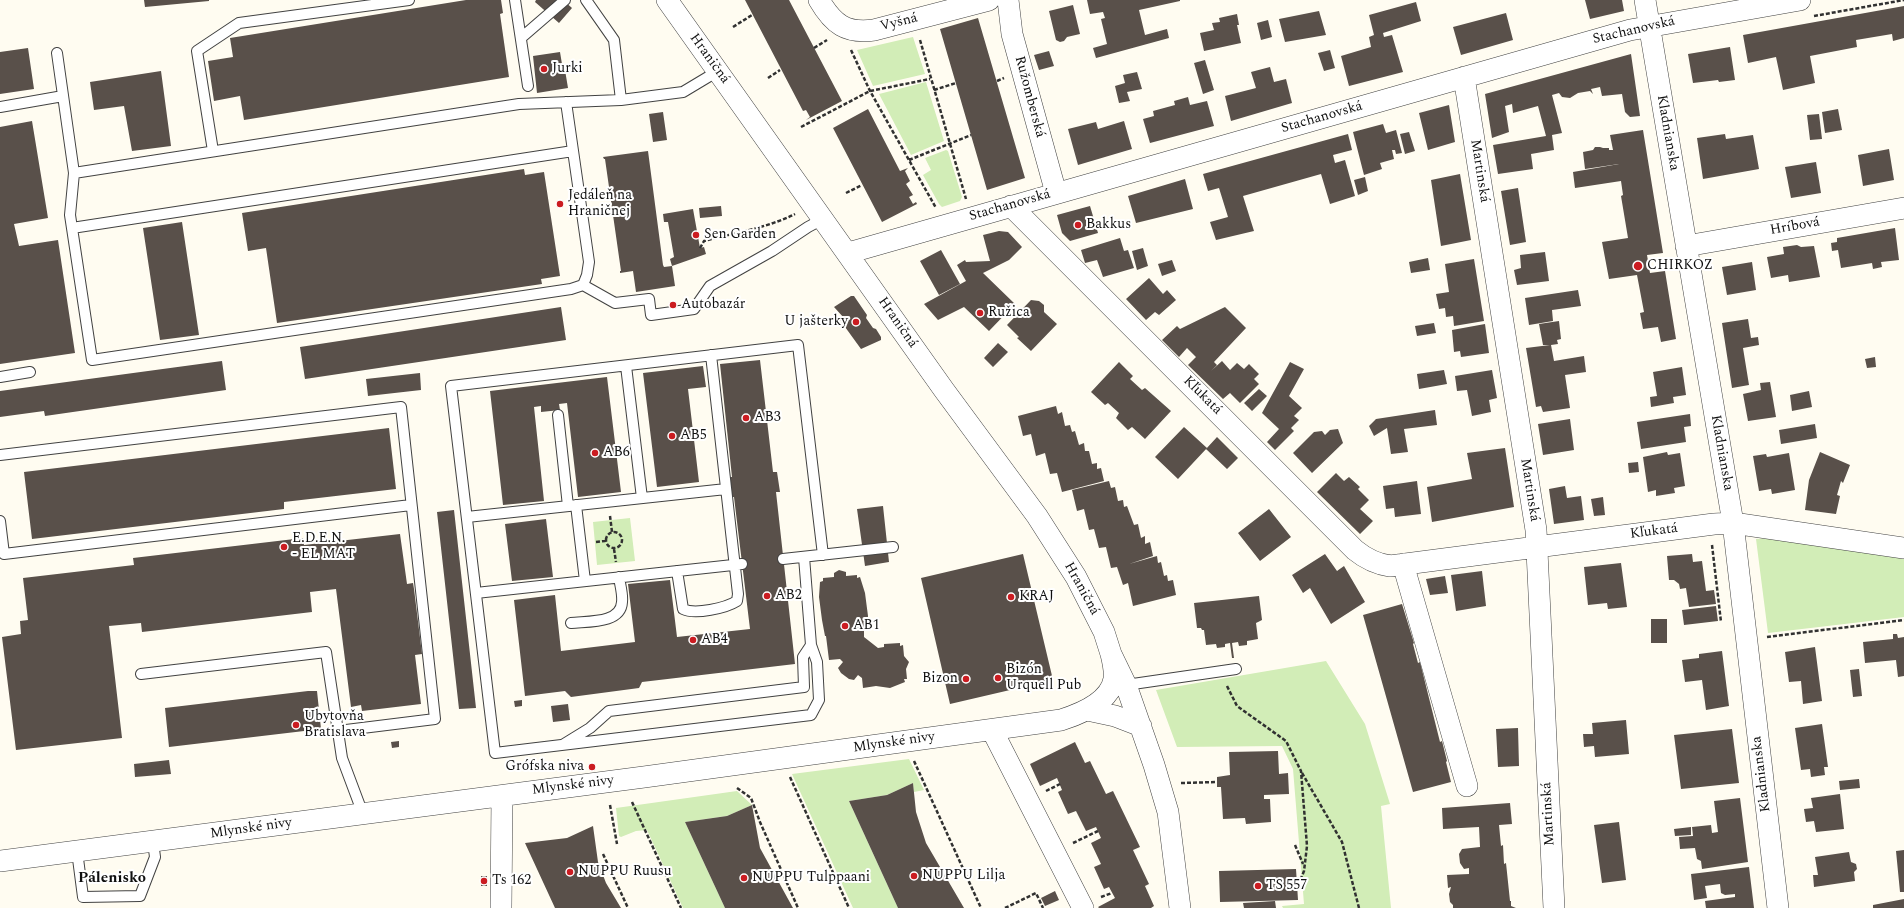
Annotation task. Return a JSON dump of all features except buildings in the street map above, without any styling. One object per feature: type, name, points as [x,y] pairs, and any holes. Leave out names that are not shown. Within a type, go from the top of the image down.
[{"type":"street","name":"Hraničná","points":[[667,0],[944,390],[1037,516],[1076,577],[1104,632],[1111,654],[1126,685],[1141,726],[1168,812],[1180,908]]},
{"type":"street","name":"Vyšná","points":[[820,0],[830,17],[840,25],[861,32],[874,30],[989,0]]},
{"type":"street","name":"Ružomberská","points":[[1008,0],[1012,34],[1056,193]]},
{"type":"street","name":"Kladnianska","points":[[1645,0],[1733,523],[1778,908]]},
{"type":"street","name":"Stachanovská","points":[[848,253],[1464,77],[1649,26],[1797,0]]},
{"type":"street","name":"Martinská","points":[[1464,77],[1537,547],[1554,908]]},
{"type":"street","name":"Kľukatá","points":[[1011,206],[1355,550],[1370,561],[1380,565],[1390,566],[1714,524],[1733,523],[1904,548]]},
{"type":"street","name":"Hríbová","points":[[1686,246],[1904,208]]},
{"type":"street","points":[[1403,564],[1467,786]]},
{"type":"street","name":"Hraničná","points":[[1087,710],[1101,700],[1114,681],[1111,654]]},
{"type":"street","points":[[1087,710],[1115,716],[1141,726]]},
{"type":"street","name":"Mlynské nivy","points":[[0,861],[502,796],[992,730],[1061,720],[1087,710]]},
{"type":"street","points":[[992,730],[1083,908]]},
{"type":"street","points":[[501,908],[502,796]]},
{"type":"lane","points":[[214,152],[197,51],[239,23],[409,0]]},
{"type":"lane","points":[[515,0],[528,86]]},
{"type":"lane","points":[[521,38],[565,0]]},
{"type":"lane","points":[[586,0],[614,40],[620,100]]},
{"type":"lane","points":[[57,53],[74,173],[70,215],[92,360],[583,285],[615,303],[649,299],[651,315],[694,309],[710,286],[772,251],[823,219]]},
{"type":"lane","points":[[74,173],[519,104],[620,100],[683,92],[718,71]]},
{"type":"lane","points":[[0,107],[63,96]]},
{"type":"lane","points":[[566,102],[589,262],[587,275],[583,285]]},
{"type":"lane","points":[[72,228],[573,151]]},
{"type":"lane","points":[[804,557],[811,645],[817,662],[819,700],[810,715],[495,753],[451,386],[798,345],[823,555]]},
{"type":"lane","points":[[677,571],[683,609],[688,612],[730,606],[736,601],[738,594],[738,564],[726,489],[711,356]]},
{"type":"lane","points":[[626,366],[642,498]]},
{"type":"lane","points":[[0,377],[30,372]]},
{"type":"lane","points":[[0,455],[401,407],[435,718],[338,731]]},
{"type":"lane","points":[[558,415],[585,581]]},
{"type":"lane","points":[[467,517],[726,489]]},
{"type":"lane","points":[[0,521],[4,554],[411,506]]},
{"type":"lane","points":[[784,559],[893,547]]},
{"type":"lane","points":[[476,593],[738,564]]},
{"type":"lane","points":[[571,623],[613,618],[621,610],[622,601],[619,577]]},
{"type":"lane","points":[[564,744],[590,728],[609,710],[804,687],[803,657],[811,645]]},
{"type":"lane","points":[[141,674],[326,652],[342,758],[363,814]]},
{"type":"lane","points":[[1126,685],[1236,669]]},
{"type":"lane","points":[[77,851],[83,897],[140,896],[155,857],[153,842]]},
{"type":"path","points":[[733,27],[752,16]]},
{"type":"path","points":[[814,48],[831,38]]},
{"type":"path","points":[[919,39],[967,202]]},
{"type":"path","points":[[850,47],[870,91],[936,208]]},
{"type":"path","points":[[768,78],[780,70]]},
{"type":"path","points":[[801,127],[870,91],[930,79]]},
{"type":"path","points":[[934,90],[956,83]]},
{"type":"path","points":[[910,160],[971,135]]},
{"type":"path","points":[[846,193],[862,185]]},
{"type":"path","points":[[700,248],[704,241],[783,220],[798,212]]},
{"type":"path","points":[[612,532],[620,535],[622,539],[618,547],[614,549],[606,545],[605,541],[606,537],[612,532]]},
{"type":"path","points":[[1765,637],[1904,620]]},
{"type":"path","points":[[1220,671],[1237,706],[1286,741],[1301,771],[1342,842],[1359,908]]},
{"type":"path","points":[[912,757],[981,908]]},
{"type":"path","points":[[1300,881],[1304,871],[1307,846],[1301,771]]},
{"type":"path","points":[[788,772],[849,908]]},
{"type":"path","points":[[1180,783],[1217,782]]},
{"type":"path","points":[[737,788],[752,798],[760,822],[798,908]]},
{"type":"path","points":[[632,802],[681,908]]},
{"type":"path","points":[[610,805],[617,844]]},
{"type":"path","points":[[1054,852],[1098,831]]},
{"type":"path","points":[[1295,846],[1304,865]]},
{"type":"path","points":[[603,854],[628,908]]},
{"type":"path","points":[[1005,908],[1036,893],[1043,908]]},
{"type":"green space","points":[[913,37],[925,74],[873,86],[857,50]]},
{"type":"green space","points":[[926,82],[944,141],[911,155],[879,94]]},
{"type":"green space","points":[[946,150],[948,151],[962,197],[960,201],[942,207],[923,175],[931,170],[925,158]]},
{"type":"green space","points":[[630,518],[635,561],[597,565],[593,522]]},
{"type":"green space","points":[[1767,538],[1904,557],[1904,617],[1768,633],[1756,539]]},
{"type":"green space","points":[[1326,661],[1365,724],[1390,804],[1381,806],[1391,908],[1283,908],[1282,906],[1304,904],[1293,769],[1282,746],[1177,747],[1156,690]]},
{"type":"green space","points":[[909,759],[924,790],[914,792],[913,783],[887,795],[849,801],[898,908],[853,908],[792,774]]},
{"type":"green space","points":[[737,791],[752,805],[727,816],[685,822],[725,908],[683,908],[647,830],[636,831],[621,837],[619,836],[616,808]]},
{"type":"place","name":"Jurki","points":[[544,69]]},
{"type":"place","name":"Jedáleň na Hraničnej","points":[[560,204]]},
{"type":"place","name":"Bakkus","points":[[1078,225]]},
{"type":"place","name":"Sen Garden","points":[[696,235]]},
{"type":"place","name":"CHIRKOZ","points":[[1638,266]]},
{"type":"place","name":"Autobazár","points":[[673,305]]},
{"type":"place","name":"Ružica","points":[[980,313]]},
{"type":"place","name":"U jašterky","points":[[856,322]]},
{"type":"place","name":"AB3","points":[[746,418]]},
{"type":"place","name":"AB5","points":[[672,436]]},
{"type":"place","name":"AB6","points":[[595,453]]},
{"type":"place","name":"E.D.E.N. - EL MAT","points":[[284,547]]},
{"type":"place","name":"AB2","points":[[767,596]]},
{"type":"place","name":"KRAJ","points":[[1011,597]]},
{"type":"place","name":"AB1","points":[[845,626]]},
{"type":"place","name":"AB4","points":[[693,640]]},
{"type":"place","name":"Bizón Urquell Pub","points":[[998,678]]},
{"type":"place","name":"Bizon","points":[[966,679]]},
{"type":"place","name":"Ubytovňa Bratislava","points":[[296,725]]},
{"type":"place","name":"Grófska niva","points":[[592,767]]},
{"type":"place","name":"NUPPU Ruusu","points":[[570,872]]},
{"type":"place","name":"NUPPU Lilja","points":[[914,876]]},
{"type":"place","name":"NUPPU Tulppaani","points":[[744,878]]},
{"type":"place","name":"Ts 162","points":[[484,881]]},
{"type":"place","name":"TS 557","points":[[1258,886]]},
{"type":"district","name":"Pálenisko","points":[[112,879]]}]
